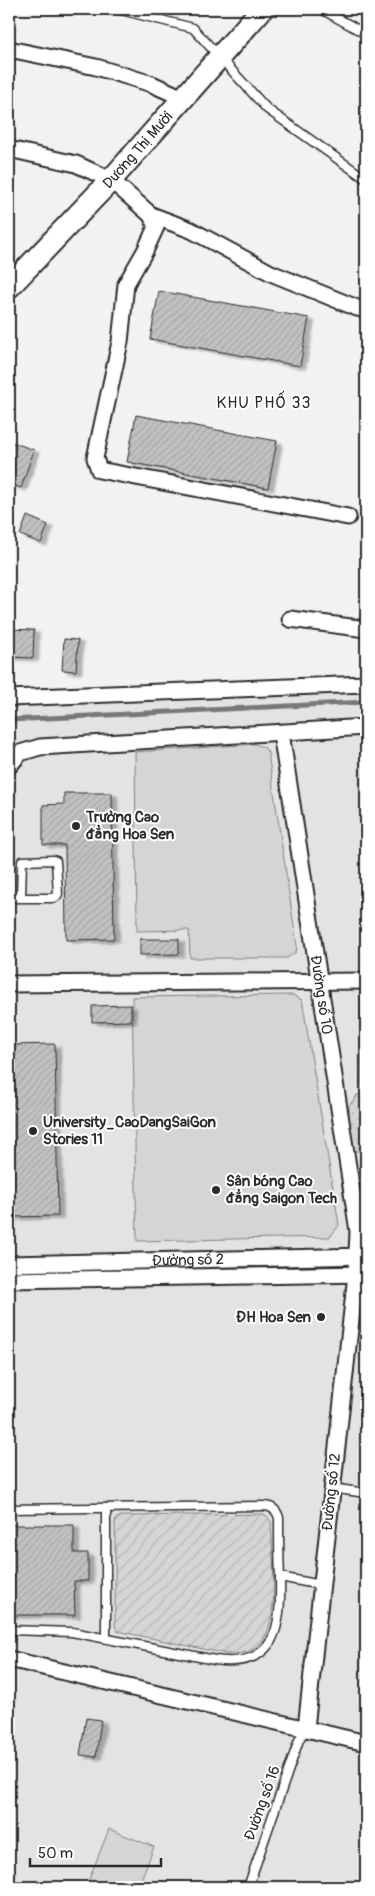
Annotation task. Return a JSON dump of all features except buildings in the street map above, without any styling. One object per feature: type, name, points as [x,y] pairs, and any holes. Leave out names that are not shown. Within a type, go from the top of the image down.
[{"type":"street","name":"Dương Thị Mười","points":[[9,287],[111,180],[262,9]]},
{"type":"street","points":[[9,49],[96,67],[152,84],[183,98]]},
{"type":"street","points":[[9,149],[76,164],[111,180],[152,215],[191,230],[271,273],[366,310]]},
{"type":"street","points":[[152,215],[156,227],[126,284],[120,342],[96,458],[99,470],[348,517]]},
{"type":"street","points":[[290,619],[366,629]]},
{"type":"street","points":[[9,698],[366,684]]},
{"type":"street","points":[[9,766],[20,753],[40,746],[366,728]]},
{"type":"street","name":"Đường số 10","points":[[281,733],[362,1256]]},
{"type":"street","points":[[9,984],[366,981]]},
{"type":"street","name":"Đường số 2","points":[[9,1264],[362,1256]]},
{"type":"street","name":"Đường số 12","points":[[306,1728],[331,1488],[362,1256]]},
{"type":"street","points":[[176,1260],[176,1277]]},
{"type":"street","name":"Đường số 2","points":[[9,1280],[361,1274]]},
{"type":"street","points":[[9,1659],[366,1743]]},
{"type":"lane","points":[[117,9],[193,28],[267,109],[366,179]]},
{"type":"lane","points":[[321,9],[366,34]]},
{"type":"lane","points":[[9,898],[21,898],[53,898],[57,896],[56,861],[22,861],[21,898]]},
{"type":"lane","points":[[331,1488],[366,1493]]},
{"type":"lane","points":[[9,1509],[271,1507],[276,1511],[278,1518],[280,1577],[280,1608],[277,1628],[266,1648],[251,1658],[233,1662],[72,1632],[9,1630]]},
{"type":"lane","points":[[106,1508],[106,1638]]},
{"type":"lane","points":[[280,1577],[321,1585]]},
{"type":"lane","name":"Đường số 16","points":[[248,1887],[299,1740],[306,1728]]},
{"type":"shaded area","points":[[366,692],[366,1887],[9,1887],[9,705]]},
{"type":"shaded area","points":[[255,744],[265,748],[268,753],[297,946],[296,952],[287,958],[190,958],[189,930],[137,931],[135,752]]},
{"type":"shaded area","points":[[360,987],[366,987],[366,1089],[362,1089]]},
{"type":"shaded area","points":[[293,995],[302,1000],[303,1005],[339,1225],[330,1237],[137,1241],[132,997]]},
{"type":"shaded area","points":[[357,1095],[366,1095],[366,1151],[356,1151],[349,1145],[349,1106]]},
{"type":"shaded area","points":[[362,1168],[366,1168],[366,1251],[363,1251]]},
{"type":"shaded area","points":[[263,1514],[271,1522],[274,1586],[271,1620],[267,1634],[257,1647],[245,1652],[227,1654],[117,1631],[115,1625],[115,1519],[121,1516]]},
{"type":"shaded area","points":[[109,1829],[154,1847],[138,1887],[86,1887]]},
{"type":"waterway","points":[[9,720],[366,702]]},
{"type":"place","name":"Trường Cao đẳng Hoa Sen","points":[[76,826]]},
{"type":"place","name":"University_CaoDangSaiGon Stories 11","points":[[33,1131]]},
{"type":"place","name":"Sân bóng Cao đẳng Saigon Tech","points":[[216,1190]]},
{"type":"place","name":"ĐH Hoa Sen","points":[[321,1317]]},
{"type":"district","name":"KHU PHỐ 33","points":[[264,402]]}]
